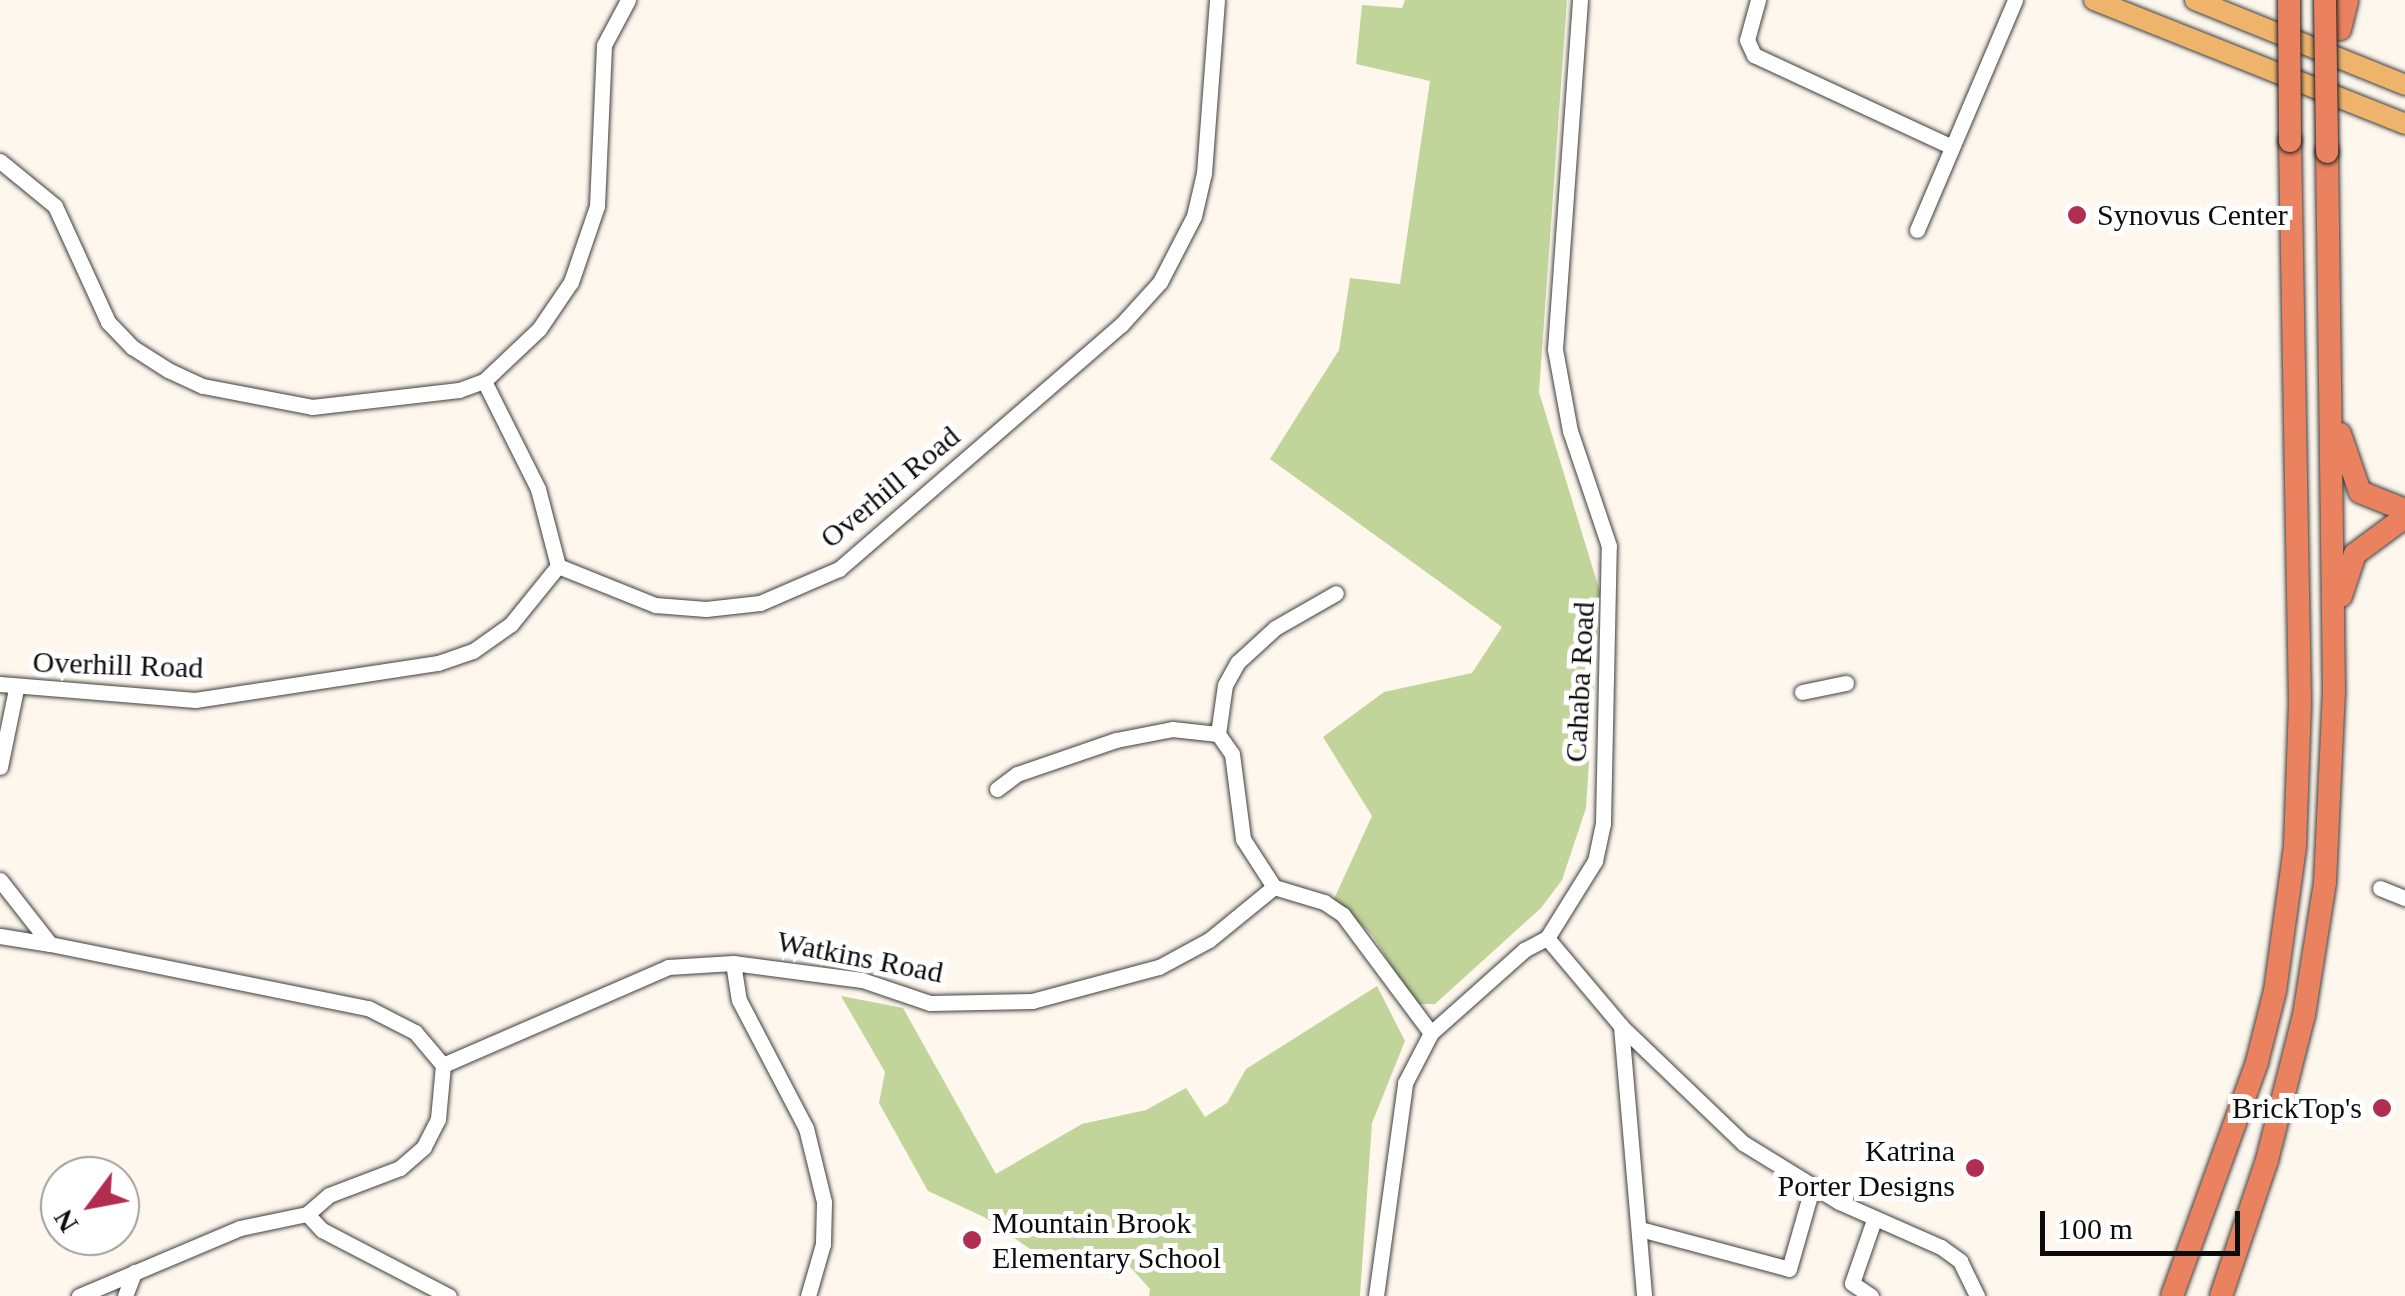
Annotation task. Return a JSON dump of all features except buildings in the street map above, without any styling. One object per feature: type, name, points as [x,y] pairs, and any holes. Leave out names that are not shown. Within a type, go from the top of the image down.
[{"type":"highway","points":[[2172,1296],[2257,1062],[2274,990],[2295,846],[2300,704],[2288,0]]},
{"type":"highway","points":[[2221,1296],[2267,1160],[2316,947],[2333,768],[2330,346],[2345,298],[2325,0]]},
{"type":"highway","points":[[2335,155],[2340,28],[2347,0]]},
{"type":"highway","points":[[2331,395],[2360,492],[2405,513],[2355,554],[2334,623]]},
{"type":"main road","points":[[2094,0],[2405,124]]},
{"type":"main road","points":[[2195,0],[2405,85]]},
{"type":"street","points":[[0,161],[55,206],[108,322],[132,348],[203,386],[312,407],[420,399],[484,381],[539,329],[572,282],[590,238],[604,45],[628,0]]},
{"type":"street","name":"Overhill Road","points":[[0,766],[8,686],[195,700],[438,662],[472,652],[511,624],[558,566],[655,605],[706,609],[760,603],[839,569],[1121,325],[1160,282],[1194,216],[1204,173],[1217,0]]},
{"type":"street","name":"Cahaba Road","points":[[1376,1296],[1392,1140],[1405,1083],[1431,1033],[1524,950],[1547,938],[1595,861],[1604,823],[1613,596],[1610,546],[1570,431],[1555,349],[1580,0]]},
{"type":"street","points":[[1758,0],[1746,40],[1754,55],[1952,147]]},
{"type":"street","points":[[1917,230],[2014,0]]},
{"type":"street","points":[[484,381],[538,489],[558,566]]},
{"type":"street","points":[[1336,593],[1275,628],[1238,662],[1225,686],[1218,734],[1232,754],[1242,838],[1274,888],[1324,902],[1375,957],[1416,1019],[1431,1033]]},
{"type":"street","points":[[1802,692],[1846,682]]},
{"type":"street","points":[[997,788],[1017,774],[1116,740],[1172,729],[1218,734]]},
{"type":"street","points":[[0,880],[50,944]]},
{"type":"street","name":"Watkins Road","points":[[443,1064],[550,1022],[635,977],[668,967],[734,963],[862,980],[930,1002],[1032,1001],[1159,967],[1209,940],[1274,888]]},
{"type":"street","points":[[2380,888],[2405,898]]},
{"type":"street","points":[[0,936],[368,1008],[415,1032],[443,1064],[438,1119],[424,1147],[400,1168],[328,1195],[307,1214],[240,1228],[80,1296]]},
{"type":"street","points":[[1547,938],[1621,1026],[1743,1142],[1812,1188],[1950,1254],[1977,1296]]},
{"type":"street","points":[[734,963],[738,1000],[806,1128],[824,1202],[822,1244],[808,1296]]},
{"type":"street","points":[[1621,1026],[1644,1296]]},
{"type":"street","points":[[1640,1229],[1789,1269],[1812,1188]]},
{"type":"street","points":[[307,1214],[322,1230],[449,1296]]},
{"type":"street","points":[[1871,1296],[1852,1283],[1874,1220]]},
{"type":"street","points":[[124,1296],[134,1272]]},
{"type":"green space","points":[[1405,0],[1567,0],[1539,392],[1600,592],[1586,808],[1562,880],[1541,908],[1435,1004],[1415,1004],[1373,936],[1334,899],[1372,816],[1323,737],[1384,692],[1472,673],[1502,627],[1270,459],[1339,350],[1350,278],[1400,284],[1430,81],[1356,64],[1362,5],[1402,8]]},
{"type":"green space","points":[[1377,986],[1405,1041],[1372,1123],[1360,1296],[1149,1296],[1150,1289],[1114,1249],[1033,1251],[984,1217],[928,1191],[879,1103],[885,1072],[841,996],[903,1008],[996,1174],[1082,1124],[1146,1110],[1186,1088],[1205,1117],[1227,1103],[1246,1069]]},
{"type":"place","name":"Synovus Center","points":[[2077,215]]},
{"type":"place","name":"BrickTop's","points":[[2382,1108]]},
{"type":"place","name":"Katrina Porter Designs","points":[[1975,1168]]},
{"type":"place","name":"Mountain Brook Elementary School","points":[[972,1240]]}]
